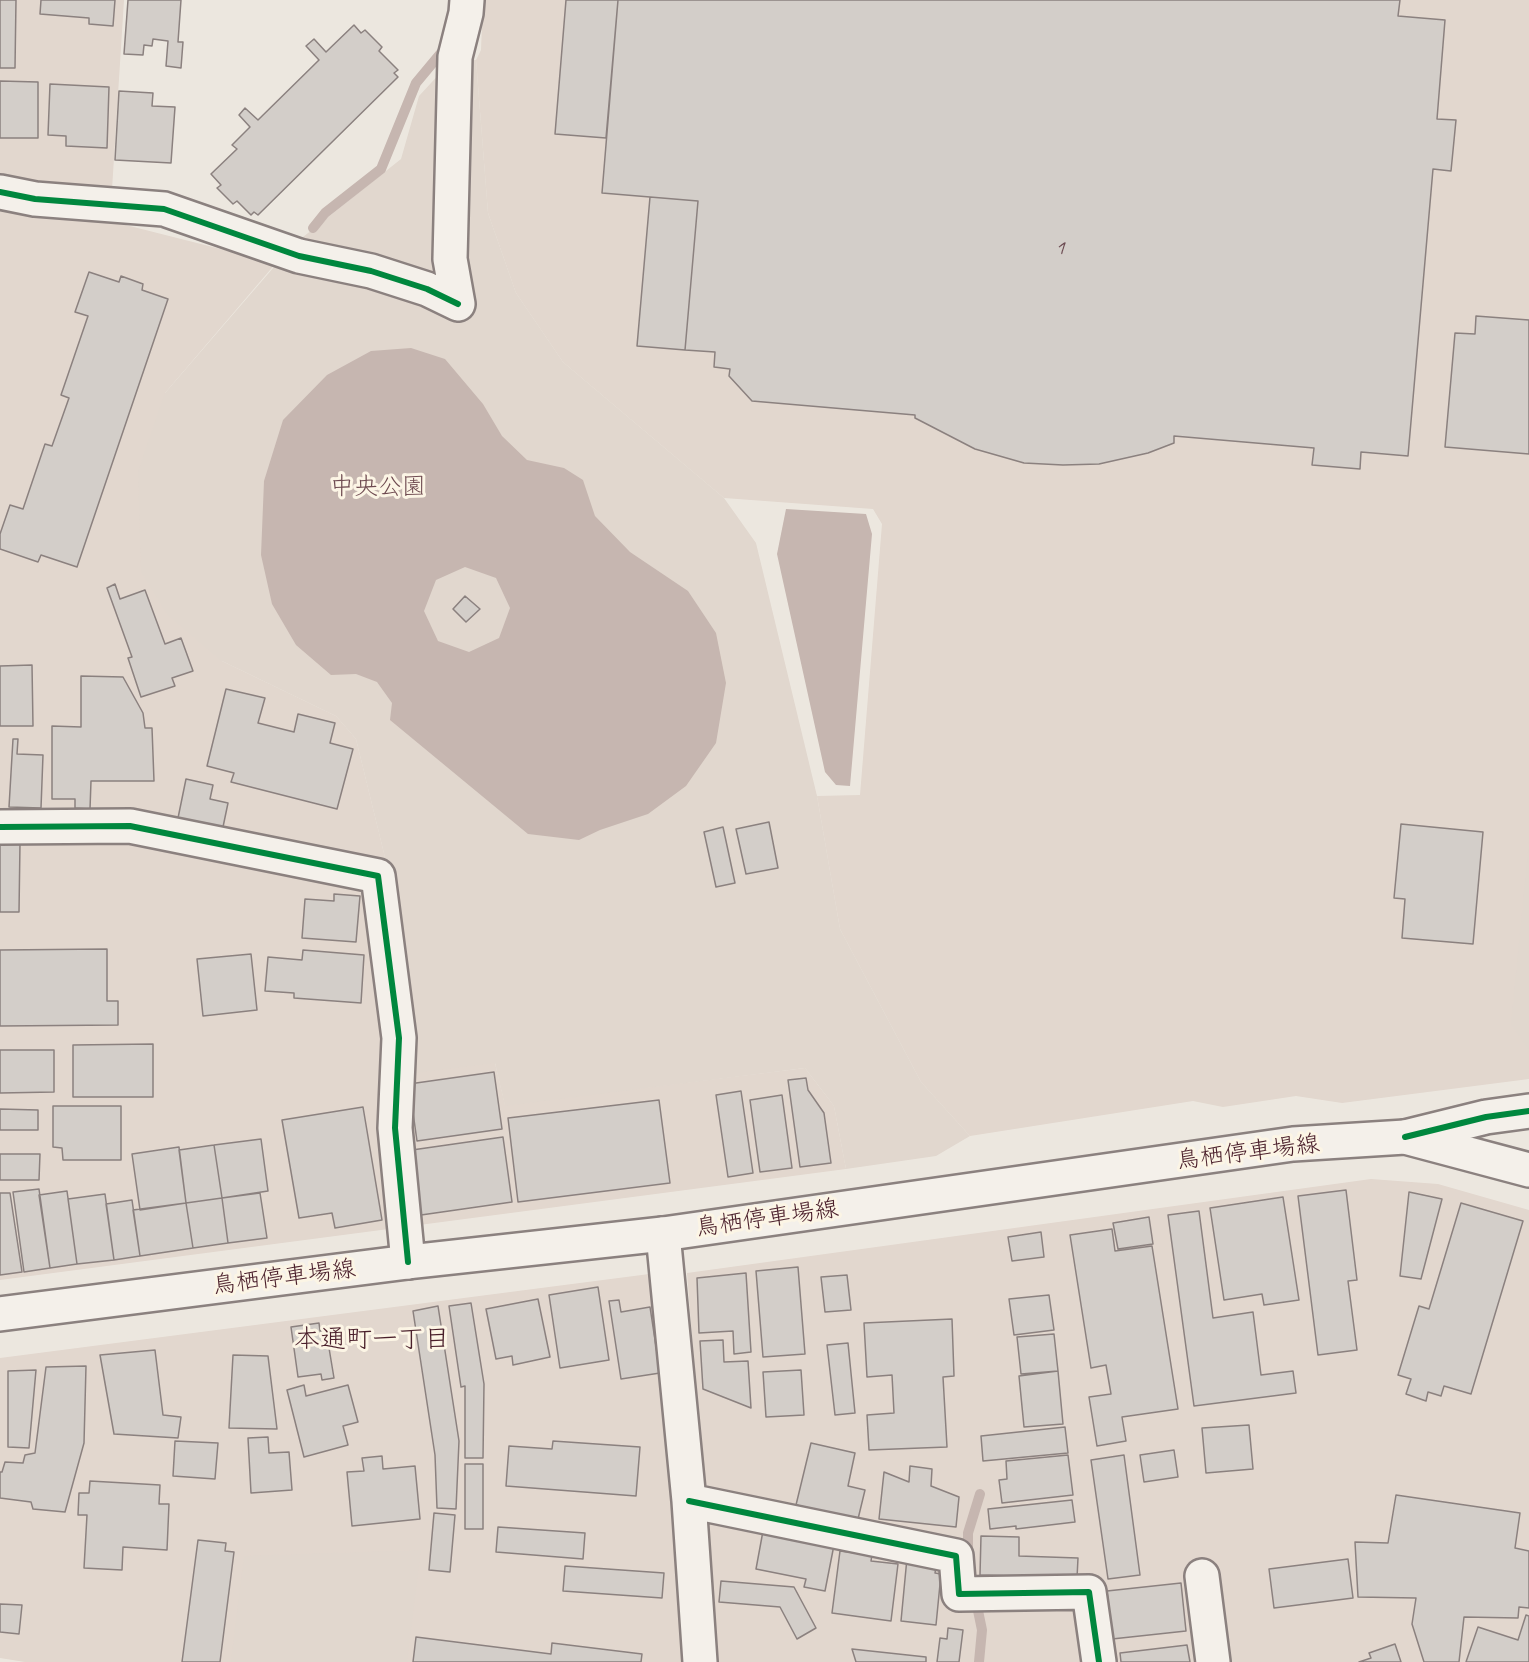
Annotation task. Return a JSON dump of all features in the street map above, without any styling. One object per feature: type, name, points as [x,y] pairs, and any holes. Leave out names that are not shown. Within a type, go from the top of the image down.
[{"type":"street","points":[[0,192],[35,200],[164,209],[299,256],[371,271],[427,289],[458,304],[450,259],[456,57],[467,0]]},
{"type":"street","points":[[0,827],[130,826],[378,876],[399,1038],[395,1128],[408,1262]]},
{"type":"street","points":[[1405,1137],[1486,1117],[1529,1111]]},
{"type":"street","name":"鳥栖停車場線","points":[[0,1314],[408,1262],[663,1233],[1293,1144],[1405,1137],[1529,1170]]},
{"type":"street","points":[[663,1233],[688,1501],[700,1662]]},
{"type":"street","points":[[688,1501],[956,1556],[971,1593],[1089,1592],[1099,1662]]},
{"type":"street","points":[[1202,1576],[1213,1662]]},
{"type":"shaded area","points":[[0,0],[124,0],[110,221],[276,263],[165,393],[222,661],[336,716],[356,739],[391,882],[495,1063],[505,1105],[805,1068],[834,1106],[846,1169],[0,1280]]},
{"type":"shaded area","points":[[483,0],[1529,0],[1529,1079],[1342,1103],[1296,1096],[1223,1107],[1193,1101],[970,1136],[921,1082],[840,929],[817,796],[860,795],[882,524],[873,509],[724,498],[563,362],[516,293],[488,213],[476,60],[481,50]]},
{"type":"shaded area","points":[[411,348],[445,359],[483,404],[502,436],[527,460],[564,468],[583,480],[595,516],[630,552],[688,591],[716,633],[726,683],[716,743],[686,786],[648,814],[600,830],[579,840],[528,834],[390,720],[392,703],[377,682],[356,674],[331,675],[296,645],[272,604],[261,555],[264,481],[283,420],[327,375],[371,351]],"holes":[[[465,567],[496,578],[510,608],[499,638],[469,652],[438,641],[424,611],[436,580]]]},
{"type":"shaded area","points":[[786,509],[866,514],[872,534],[850,786],[836,785],[825,772],[777,554]]},
{"type":"shaded area","points":[[1371,1179],[1438,1184],[1529,1210],[1529,1662],[717,1662],[687,1273]]},
{"type":"shaded area","points":[[657,1273],[679,1571],[683,1662],[25,1662],[0,1658],[0,1358]]},
{"type":"green space","name":"中央公園","points":[[455,57],[476,60],[488,213],[516,293],[563,362],[724,498],[756,543],[817,796],[840,929],[921,1082],[970,1136],[936,1156],[846,1169],[834,1106],[805,1068],[505,1106],[495,1063],[415,1073],[391,882],[356,739],[336,716],[222,661],[167,614],[141,571],[138,472],[165,393],[293,245],[401,159],[419,96]]},
{"type":"green space","points":[[1529,842],[1529,1050],[1511,1024]]},
{"type":"green space","points":[[421,1550],[407,1662],[231,1662],[244,1556]]},
{"type":"building","points":[[0,0],[16,0],[15,68],[0,68]]},
{"type":"building","points":[[41,0],[115,0],[113,26],[89,24],[89,18],[40,14]]},
{"type":"building","points":[[128,0],[181,0],[178,42],[183,42],[181,68],[166,66],[168,41],[153,39],[152,46],[144,45],[143,55],[124,54]]},
{"type":"building","points":[[566,0],[618,0],[606,138],[555,134]]},
{"type":"building","points":[[618,0],[1400,0],[1398,16],[1445,20],[1437,119],[1456,120],[1451,171],[1433,169],[1408,456],[1361,452],[1360,469],[1312,465],[1314,448],[1174,436],[1174,443],[1148,453],[1099,464],[1024,463],[975,449],[915,418],[915,415],[752,401],[729,376],[730,369],[714,367],[715,352],[685,350],[698,201],[602,193]]},
{"type":"building","points":[[354,25],[361,33],[365,30],[382,47],[379,51],[398,70],[394,73],[398,77],[258,215],[254,212],[251,215],[237,201],[233,204],[217,188],[221,185],[211,174],[237,149],[232,145],[250,127],[239,115],[245,108],[258,120],[319,60],[306,46],[314,39],[326,52]]},
{"type":"building","points":[[0,81],[38,82],[38,138],[0,138]]},
{"type":"building","points":[[50,84],[109,87],[107,148],[66,146],[66,136],[48,135]]},
{"type":"building","points":[[119,91],[153,93],[152,106],[175,107],[171,163],[115,160]]},
{"type":"building","points":[[650,197],[698,201],[685,350],[637,346]]},
{"type":"building","points":[[89,272],[119,282],[121,276],[143,284],[142,290],[168,299],[77,567],[41,555],[38,562],[0,549],[0,534],[10,505],[23,509],[45,444],[52,446],[69,398],[61,395],[88,316],[75,312]]},
{"type":"building","points":[[1476,316],[1529,320],[1529,454],[1445,447],[1455,333],[1475,334]]},
{"type":"building","points":[[115,584],[120,599],[145,590],[165,644],[181,638],[193,671],[172,678],[175,686],[141,697],[128,658],[132,657],[107,588]]},
{"type":"building","points":[[465,596],[480,609],[466,622],[453,609]]},
{"type":"building","points":[[32,665],[33,726],[0,726],[0,666]]},
{"type":"building","points":[[81,676],[123,677],[143,713],[145,728],[152,728],[154,781],[91,781],[90,809],[75,808],[75,799],[52,799],[52,726],[81,727]]},
{"type":"building","points":[[226,689],[265,698],[258,723],[294,732],[298,714],[335,723],[330,743],[353,749],[337,809],[231,782],[234,773],[207,766]]},
{"type":"building","points":[[13,739],[18,739],[17,754],[43,755],[41,808],[9,807]]},
{"type":"building","points":[[186,779],[213,785],[210,799],[228,803],[223,827],[178,818]]},
{"type":"building","points":[[769,822],[778,868],[746,874],[736,829]]},
{"type":"building","points":[[1401,824],[1483,832],[1473,944],[1402,938],[1405,899],[1394,898]]},
{"type":"building","points":[[723,827],[735,883],[716,887],[704,832]]},
{"type":"building","points":[[0,843],[20,843],[19,912],[0,912]]},
{"type":"building","points":[[334,894],[360,896],[356,942],[302,938],[305,899],[334,901]]},
{"type":"building","points":[[107,949],[107,1001],[118,1001],[118,1025],[0,1026],[0,950]]},
{"type":"building","points":[[303,950],[364,955],[361,1003],[294,998],[294,993],[265,991],[268,957],[302,960]]},
{"type":"building","points":[[251,954],[257,1010],[203,1016],[197,959]]},
{"type":"building","points":[[153,1044],[153,1097],[73,1097],[73,1045]]},
{"type":"building","points":[[0,1050],[54,1050],[54,1092],[0,1093]]},
{"type":"building","points":[[494,1072],[502,1129],[417,1141],[409,1084]]},
{"type":"building","points":[[806,1078],[808,1090],[824,1113],[831,1163],[800,1167],[788,1080]]},
{"type":"building","points":[[741,1091],[753,1173],[728,1177],[716,1095]]},
{"type":"building","points":[[782,1095],[792,1168],[760,1172],[750,1100]]},
{"type":"building","points":[[659,1100],[670,1183],[518,1202],[508,1118]]},
{"type":"building","points":[[53,1106],[121,1106],[121,1160],[63,1160],[62,1148],[53,1147]]},
{"type":"building","points":[[363,1107],[382,1220],[335,1228],[332,1213],[299,1218],[282,1120]]},
{"type":"building","points":[[0,1109],[38,1110],[38,1130],[0,1130]]},
{"type":"building","points":[[503,1137],[512,1202],[421,1215],[412,1150]]},
{"type":"building","points":[[261,1139],[268,1191],[222,1198],[214,1145]]},
{"type":"building","points":[[214,1145],[222,1198],[186,1203],[179,1150]]},
{"type":"building","points":[[179,1147],[186,1203],[140,1210],[132,1154]]},
{"type":"building","points":[[0,1154],[40,1154],[39,1180],[0,1180]]},
{"type":"building","points":[[39,1189],[50,1268],[24,1272],[13,1192]]},
{"type":"building","points":[[1346,1190],[1357,1280],[1348,1281],[1357,1350],[1318,1355],[1298,1196]]},
{"type":"building","points":[[67,1191],[77,1264],[50,1268],[39,1195]]},
{"type":"building","points":[[1409,1192],[1442,1199],[1421,1279],[1400,1276]]},
{"type":"building","points":[[0,1193],[10,1193],[22,1272],[0,1275]]},
{"type":"building","points":[[260,1193],[267,1238],[228,1243],[222,1198]]},
{"type":"building","points":[[105,1194],[114,1260],[77,1264],[68,1199]]},
{"type":"building","points":[[1283,1197],[1299,1300],[1264,1305],[1262,1294],[1224,1300],[1210,1208]]},
{"type":"building","points":[[222,1198],[228,1243],[193,1248],[186,1203]]},
{"type":"building","points":[[132,1200],[140,1256],[114,1260],[106,1204]]},
{"type":"building","points":[[186,1203],[193,1248],[140,1256],[133,1210]]},
{"type":"building","points":[[1461,1203],[1523,1221],[1471,1394],[1444,1386],[1441,1396],[1428,1392],[1426,1401],[1406,1394],[1411,1379],[1398,1375],[1419,1306],[1429,1309]]},
{"type":"building","points":[[1199,1211],[1213,1318],[1253,1312],[1261,1375],[1293,1371],[1296,1393],[1194,1406],[1168,1215]]},
{"type":"building","points":[[1149,1217],[1153,1244],[1118,1249],[1113,1223]]},
{"type":"building","points":[[1112,1229],[1115,1251],[1152,1246],[1178,1409],[1122,1417],[1126,1441],[1097,1446],[1089,1397],[1111,1394],[1106,1365],[1091,1368],[1070,1235]]},
{"type":"building","points":[[1041,1232],[1044,1257],[1012,1261],[1008,1237]]},
{"type":"building","points":[[798,1267],[805,1354],[763,1357],[756,1271]]},
{"type":"building","points":[[746,1273],[751,1352],[734,1354],[733,1331],[699,1333],[697,1278]]},
{"type":"building","points":[[847,1275],[851,1310],[825,1312],[821,1277]]},
{"type":"building","points":[[598,1287],[609,1360],[560,1368],[549,1295]]},
{"type":"building","points":[[1049,1295],[1054,1330],[1014,1335],[1009,1299]]},
{"type":"building","points":[[538,1299],[550,1357],[513,1365],[512,1356],[496,1359],[486,1309]]},
{"type":"building","points":[[619,1300],[621,1312],[650,1307],[660,1373],[621,1379],[609,1301]]},
{"type":"building","points":[[471,1303],[484,1384],[483,1458],[465,1458],[465,1386],[461,1387],[449,1306]]},
{"type":"building","points":[[438,1306],[459,1441],[456,1509],[437,1508],[435,1455],[413,1311]]},
{"type":"building","points":[[952,1319],[954,1376],[943,1377],[947,1447],[869,1450],[867,1415],[894,1413],[892,1375],[867,1377],[864,1323]]},
{"type":"building","points":[[319,1323],[320,1331],[326,1330],[334,1378],[322,1380],[321,1374],[298,1377],[291,1327]]},
{"type":"building","points":[[1054,1334],[1058,1371],[1021,1374],[1017,1337]]},
{"type":"building","points":[[723,1340],[724,1362],[748,1361],[751,1408],[703,1389],[700,1341]]},
{"type":"building","points":[[848,1343],[855,1413],[835,1415],[827,1345]]},
{"type":"building","points":[[155,1350],[163,1415],[181,1417],[178,1438],[114,1434],[100,1355]]},
{"type":"building","points":[[233,1355],[268,1356],[277,1429],[229,1428]]},
{"type":"building","points":[[86,1366],[84,1443],[65,1512],[33,1509],[31,1502],[0,1498],[0,1472],[5,1462],[23,1463],[25,1455],[35,1453],[46,1367]]},
{"type":"building","points":[[36,1370],[29,1448],[8,1447],[8,1371]]},
{"type":"building","points":[[801,1370],[804,1415],[766,1417],[763,1372]]},
{"type":"building","points":[[1058,1371],[1063,1424],[1024,1427],[1019,1376]]},
{"type":"building","points":[[304,1385],[306,1396],[348,1385],[358,1422],[343,1426],[348,1445],[304,1457],[287,1390]]},
{"type":"building","points":[[1249,1425],[1253,1469],[1206,1473],[1202,1428]]},
{"type":"building","points":[[1065,1427],[1068,1453],[983,1461],[981,1436]]},
{"type":"building","points":[[268,1437],[269,1453],[289,1452],[292,1490],[251,1493],[248,1438]]},
{"type":"building","points":[[175,1441],[218,1443],[215,1479],[173,1476]]},
{"type":"building","points":[[553,1441],[640,1447],[636,1496],[506,1486],[509,1446],[552,1449]]},
{"type":"building","points":[[811,1443],[855,1453],[848,1486],[865,1490],[858,1519],[796,1505]]},
{"type":"building","points":[[1174,1450],[1178,1477],[1144,1482],[1140,1455]]},
{"type":"building","points":[[1068,1455],[1073,1495],[1002,1503],[999,1480],[1007,1479],[1006,1461]]},
{"type":"building","points":[[1124,1455],[1140,1575],[1108,1579],[1091,1460]]},
{"type":"building","points":[[382,1456],[383,1469],[415,1466],[420,1519],[352,1526],[347,1472],[364,1471],[362,1458]]},
{"type":"building","points":[[465,1464],[483,1464],[483,1529],[465,1529]]},
{"type":"building","points":[[910,1466],[932,1469],[931,1486],[959,1497],[956,1527],[879,1519],[884,1472],[909,1482]]},
{"type":"building","points":[[90,1481],[160,1485],[159,1504],[169,1504],[167,1550],[123,1547],[122,1570],[84,1568],[87,1515],[78,1515],[79,1493],[89,1493]]},
{"type":"building","points":[[1396,1495],[1520,1513],[1515,1548],[1529,1551],[1529,1608],[1519,1607],[1518,1618],[1464,1617],[1459,1662],[1424,1662],[1412,1624],[1416,1598],[1358,1597],[1355,1542],[1388,1543]]},
{"type":"building","points":[[1072,1500],[1075,1522],[1016,1529],[1016,1526],[990,1529],[988,1509]]},
{"type":"building","points":[[434,1513],[455,1515],[450,1572],[429,1570]]},
{"type":"building","points":[[498,1527],[585,1533],[583,1559],[496,1552]]},
{"type":"building","points":[[763,1531],[834,1545],[825,1591],[804,1587],[806,1579],[756,1569]]},
{"type":"building","points":[[981,1536],[1019,1537],[1019,1556],[1078,1558],[1077,1578],[980,1575]]},
{"type":"building","points":[[198,1540],[226,1543],[225,1551],[234,1552],[220,1662],[182,1662]]},
{"type":"building","points":[[840,1551],[872,1555],[871,1561],[898,1564],[891,1621],[832,1613]]},
{"type":"building","points":[[907,1558],[937,1560],[935,1573],[941,1574],[936,1625],[901,1621]]},
{"type":"building","points":[[1348,1559],[1353,1598],[1274,1608],[1269,1569]]},
{"type":"building","points":[[565,1566],[664,1573],[662,1598],[563,1591]]},
{"type":"building","points":[[721,1581],[794,1587],[816,1628],[797,1639],[780,1607],[719,1602]]},
{"type":"building","points":[[1181,1583],[1186,1631],[1112,1639],[1107,1591]]},
{"type":"building","points":[[0,1604],[22,1605],[19,1634],[0,1632]]},
{"type":"building","points":[[1526,1615],[1529,1616],[1529,1662],[1466,1662],[1478,1627],[1518,1640]]},
{"type":"building","points":[[948,1628],[963,1630],[959,1662],[937,1662],[940,1638],[947,1639]]},
{"type":"building","points":[[416,1637],[551,1654],[552,1643],[642,1654],[641,1662],[413,1662]]},
{"type":"building","points":[[1395,1644],[1401,1662],[1359,1662],[1371,1658],[1369,1653]]},
{"type":"building","points":[[1187,1645],[1190,1662],[1121,1662],[1120,1653]]},
{"type":"building","points":[[852,1649],[926,1657],[926,1662],[856,1662]]},
{"type":"waterway","points":[[313,228],[325,213],[381,169],[416,83],[446,47]]},
{"type":"waterway","points":[[968,1557],[968,1533],[980,1494]]},
{"type":"waterway","points":[[975,1596],[982,1630],[979,1662]]},
{"type":"cycle path","points":[[0,192],[35,199],[164,209],[299,256],[371,271],[427,289],[458,304]]},
{"type":"cycle path","points":[[0,827],[130,826],[378,876],[399,1038],[395,1128],[408,1262]]},
{"type":"cycle path","points":[[1405,1137],[1486,1117],[1529,1111]]},
{"type":"cycle path","points":[[689,1501],[956,1556],[959,1594],[1089,1592],[1099,1662]]},
{"type":"district","name":"本通町一丁目","points":[[372,1340]]}]
